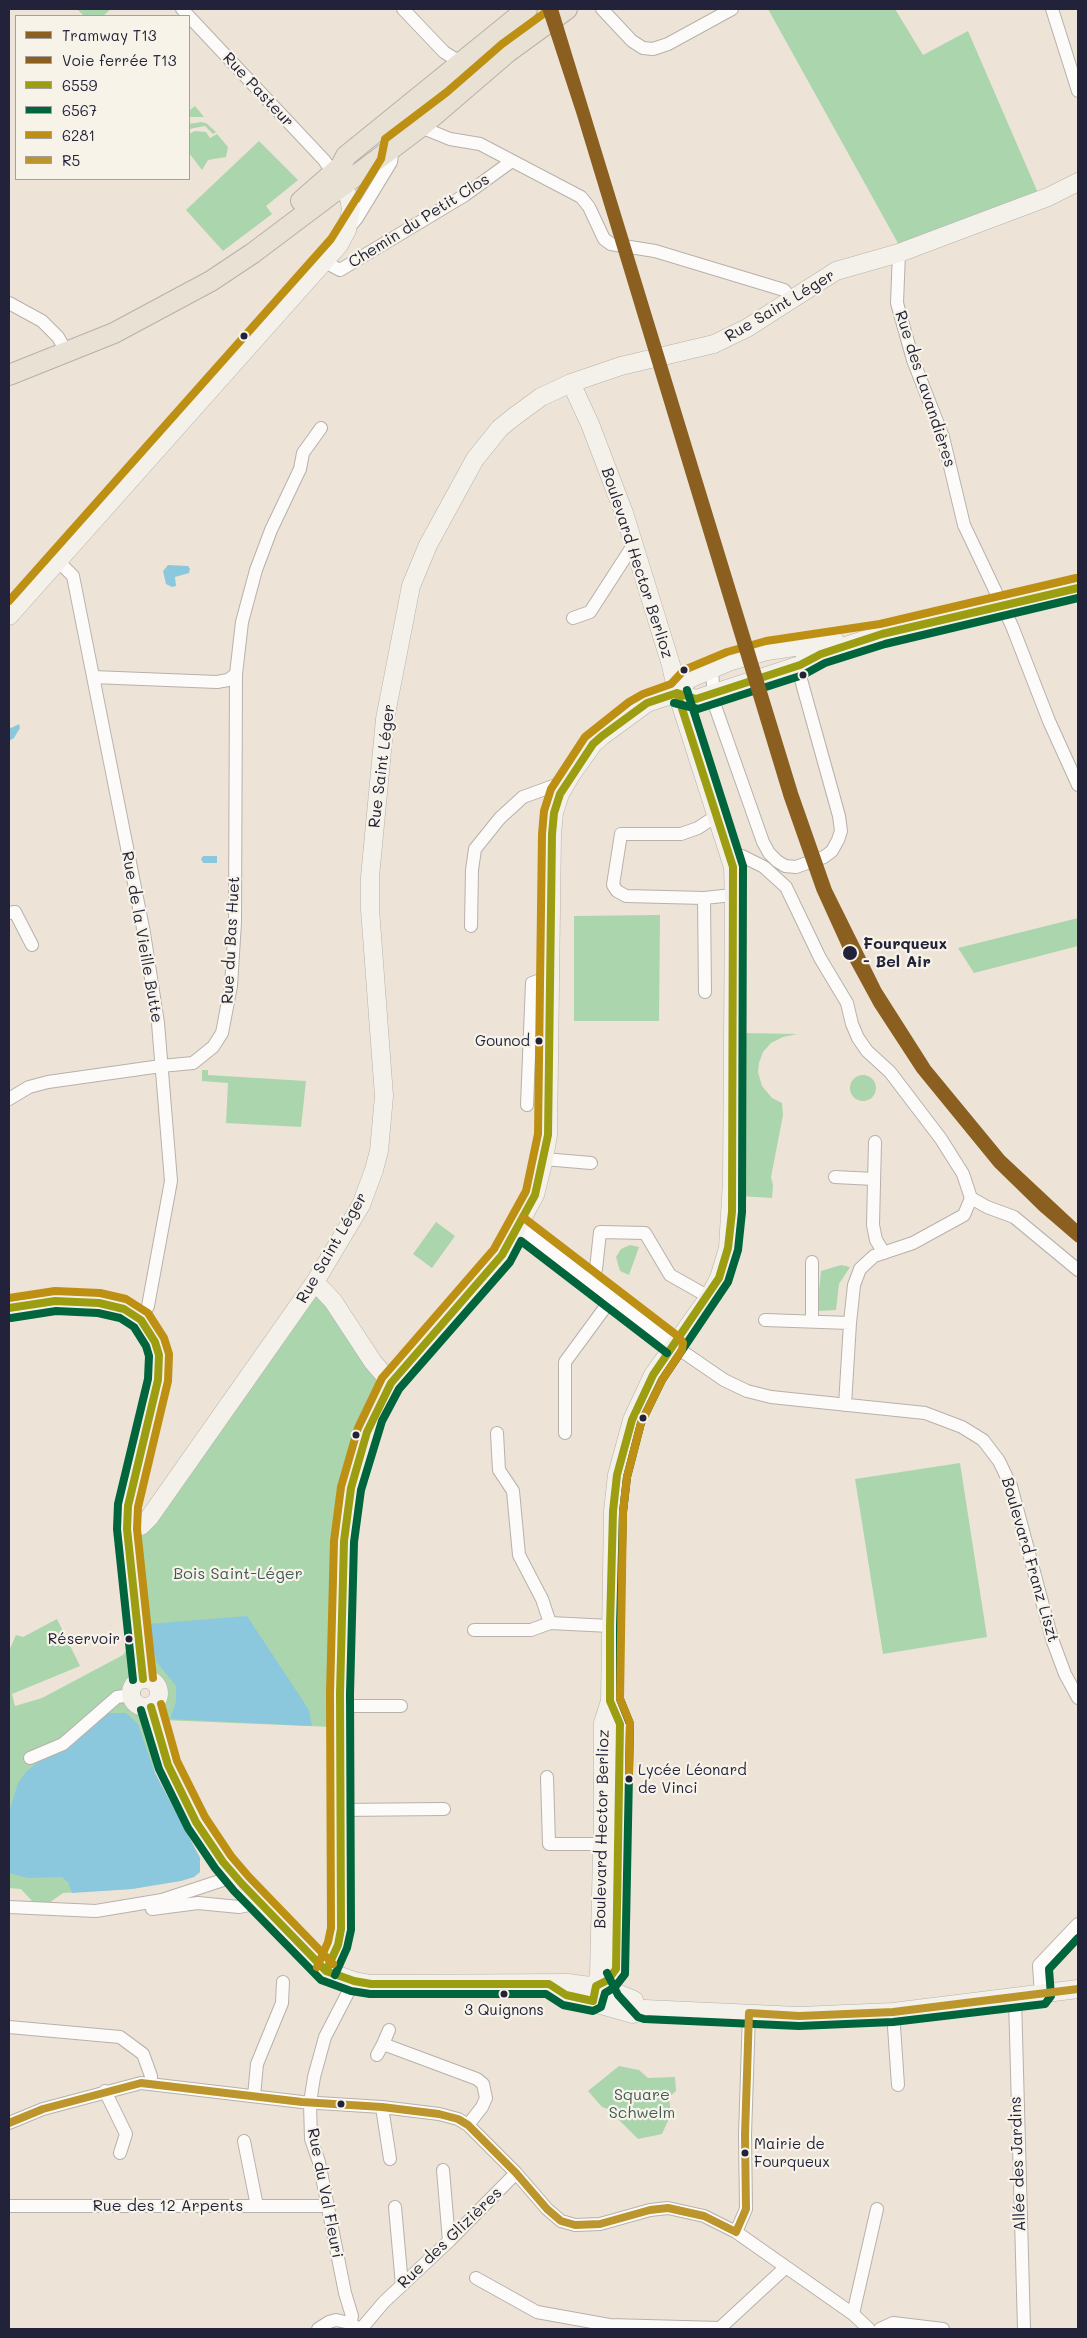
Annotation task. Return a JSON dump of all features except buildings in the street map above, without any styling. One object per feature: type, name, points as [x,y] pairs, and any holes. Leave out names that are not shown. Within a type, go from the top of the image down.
[{"type":"main road","points":[[9,375],[114,333],[211,281],[253,253],[352,163],[499,42],[548,13]]},
{"type":"main road","points":[[339,175],[346,156],[467,58],[548,13]]},
{"type":"main road","points":[[9,363],[62,344],[150,302],[202,272],[339,175],[393,146],[423,125],[548,13]]},
{"type":"main road","points":[[393,146],[456,90],[493,53],[548,13]]},
{"type":"street","points":[[403,9],[444,52],[454,58],[467,58]]},
{"type":"street","points":[[602,9],[632,41],[643,48],[653,49],[668,44],[732,9]]},
{"type":"street","points":[[1052,9],[1078,91]]},
{"type":"street","name":"Rue Pasteur","points":[[190,18],[339,175]]},
{"type":"street","points":[[423,125],[428,130],[450,139],[480,144],[581,198],[589,207],[604,238],[611,244],[655,251],[775,287],[784,290],[792,299]]},
{"type":"street","points":[[9,616],[339,245],[390,162],[393,146]]},
{"type":"street","name":"Chemin du Petit Clos","points":[[324,262],[340,270],[465,195],[512,161]]},
{"type":"street","points":[[339,175],[349,198],[351,209],[347,230]]},
{"type":"street","name":"Rue Saint Léger","points":[[127,1529],[141,1526],[150,1518],[315,1282],[361,1205],[379,1150],[384,1096],[370,909],[370,876],[385,719],[411,586],[428,544],[475,459],[500,428],[541,397],[571,383],[621,366],[714,344],[747,328],[836,271],[899,253],[1048,197],[1078,182]]},
{"type":"street","name":"Rue des Lavandières","points":[[899,253],[897,303],[913,360],[943,437],[964,525],[1002,605],[1049,721],[1078,785]]},
{"type":"street","points":[[9,303],[42,321],[58,337],[62,344]]},
{"type":"street","name":"Boulevard Hector Berlioz","points":[[571,383],[590,424],[624,513],[671,665],[676,693],[733,867],[732,1181],[728,1248],[719,1278],[709,1297],[653,1375],[632,1420],[621,1455],[613,1511],[610,1701],[603,1723],[603,1976]]},
{"type":"street","name":"Rue du Bas Huet","points":[[9,1099],[29,1087],[48,1082],[193,1063],[213,1047],[226,1023],[231,986],[235,922],[236,674],[242,622],[256,570],[270,530],[300,469],[303,453],[322,428]]},
{"type":"street","points":[[573,618],[590,612],[630,550],[634,549]]},
{"type":"street","name":"Rue de la Vieille Butte","points":[[59,562],[73,576],[144,934],[158,1023],[171,1180],[148,1306],[141,1320]]},
{"type":"street","points":[[676,693],[696,699],[713,695],[800,665],[821,654],[882,634],[1078,588]]},
{"type":"street","points":[[326,1971],[338,1946],[341,1929],[339,1810],[344,1541],[351,1488],[367,1432],[392,1384],[502,1255],[535,1195],[548,1135],[552,834],[554,813],[568,781],[594,744],[622,719],[647,703],[676,693],[689,679],[731,661],[767,651],[882,634]]},
{"type":"street","points":[[712,669],[713,695],[763,842],[769,853],[785,866],[806,866],[832,851],[841,830],[839,816],[800,676],[804,646]]},
{"type":"street","points":[[93,677],[217,682],[228,680],[236,674]]},
{"type":"street","points":[[471,926],[472,870],[475,849],[500,818],[523,797],[568,781]]},
{"type":"street","points":[[716,816],[698,828],[680,834],[621,834],[613,885],[617,891],[626,896],[704,898],[733,895]]},
{"type":"street","points":[[729,855],[742,856],[764,867],[786,887],[820,958],[847,1003],[853,1030],[867,1051],[890,1072],[941,1139],[963,1174],[971,1198],[964,1215],[913,1244],[874,1256],[860,1269],[854,1285],[845,1405]]},
{"type":"street","points":[[704,898],[705,992]]},
{"type":"street","points":[[9,913],[15,912],[32,945]]},
{"type":"street","points":[[527,1105],[532,983],[550,977]]},
{"type":"street","points":[[876,1142],[873,1225],[876,1240],[884,1253]]},
{"type":"street","points":[[544,1159],[591,1163]]},
{"type":"street","points":[[835,1177],[874,1180]]},
{"type":"street","points":[[971,1198],[987,1207],[1014,1217],[1078,1270]]},
{"type":"street","name":"Boulevard Franz Liszt","points":[[518,1226],[674,1345],[724,1380],[747,1391],[771,1397],[925,1413],[962,1427],[983,1440],[999,1461],[1011,1486],[1052,1639],[1062,1666],[1078,1698]]},
{"type":"street","points":[[587,1279],[596,1269],[600,1232],[645,1233],[670,1275],[709,1297]]},
{"type":"street","points":[[812,1262],[812,1321]]},
{"type":"street","points":[[315,1282],[333,1302],[373,1362],[392,1384]]},
{"type":"street","points":[[565,1433],[566,1362],[612,1298]]},
{"type":"street","points":[[9,1308],[56,1301],[99,1303],[124,1309],[141,1320],[155,1342],[159,1356],[158,1380],[128,1506],[127,1529],[144,1679]]},
{"type":"street","points":[[765,1320],[850,1323]]},
{"type":"street","points":[[497,1433],[499,1470],[513,1491],[519,1555],[542,1599],[550,1623]]},
{"type":"street","points":[[474,1630],[531,1630],[550,1623],[610,1626]]},
{"type":"street","points":[[30,1758],[62,1744],[124,1696],[135,1683],[144,1679],[156,1684],[160,1692],[158,1701],[151,1707],[138,1706],[124,1696]]},
{"type":"street","name":"Boulevard Hector Berlioz","points":[[603,1976],[620,1724],[610,1701]]},
{"type":"street","points":[[341,1706],[401,1706]]},
{"type":"street","points":[[151,1707],[154,1711],[168,1765],[196,1822],[234,1874],[259,1903],[326,1971],[348,1979],[377,1984],[549,1984],[573,1983],[603,1976]]},
{"type":"street","points":[[547,1777],[549,1844],[602,1844]]},
{"type":"street","points":[[339,1810],[444,1809]]},
{"type":"street","points":[[9,1907],[96,1911],[162,1900],[223,1880],[234,1874]]},
{"type":"street","points":[[148,1910],[198,1903],[240,1907],[259,1903]]},
{"type":"street","points":[[1041,1995],[1039,1966],[1078,1924]]},
{"type":"street","points":[[549,1984],[566,1995],[603,1976]]},
{"type":"street","points":[[603,1976],[615,1991],[640,2005],[799,2016],[893,2012],[1078,1989]]},
{"type":"street","points":[[573,1983],[582,1978],[603,1976],[640,2005]]},
{"type":"street","name":"Rue du Val Fleuri","points":[[348,1979],[325,2037],[314,2077],[310,2103],[312,2139],[319,2162],[345,2293],[354,2326]]},
{"type":"street","points":[[254,2096],[257,2064],[282,2003],[283,1982]]},
{"type":"street","name":"Allée des Jardins","points":[[1015,1998],[1024,2329]]},
{"type":"street","points":[[893,2012],[898,2085]]},
{"type":"street","points":[[736,2232],[746,2209],[745,2135],[749,2014]]},
{"type":"street","points":[[9,2027],[120,2038],[143,2054],[151,2076],[151,2084]]},
{"type":"street","points":[[389,2030],[380,2050],[470,2075],[483,2084],[486,2098],[482,2107],[468,2125]]},
{"type":"street","points":[[9,2123],[44,2109],[105,2091],[141,2084],[310,2103],[382,2107],[439,2114],[458,2119],[468,2125],[516,2173],[547,2209],[561,2221],[575,2225],[600,2224],[650,2210],[678,2210],[704,2216],[736,2232],[854,2314],[869,2329]]},
{"type":"street","points":[[105,2091],[126,2134],[120,2153]]},
{"type":"street","points":[[382,2107],[390,2159]]},
{"type":"street","points":[[244,2141],[257,2206]]},
{"type":"street","points":[[442,2170],[449,2241]]},
{"type":"street","name":"Rue des Glizières","points":[[362,2329],[384,2302],[449,2241],[516,2173]]},
{"type":"street","name":"Rue des 12 Arpents","points":[[9,2206],[327,2206]]},
{"type":"street","points":[[395,2207],[402,2285]]},
{"type":"street","points":[[854,2314],[877,2209]]},
{"type":"street","points":[[476,2278],[537,2312],[609,2327],[720,2328],[725,2327],[786,2267]]},
{"type":"street","name":"Rue du Val Fleuri","points":[[336,2320],[343,2306],[345,2293]]},
{"type":"street","name":"Rue des Glizières","points":[[354,2326],[384,2302]]},
{"type":"street","points":[[318,2329],[336,2320],[354,2326]]},
{"type":"street","points":[[880,2329],[893,2323],[943,2329]]},
{"type":"green space","points":[[77,9],[111,9],[104,15],[83,15]]},
{"type":"green space","points":[[768,9],[895,9],[923,55],[968,31],[1038,193],[899,245]]},
{"type":"green space","points":[[195,106],[204,117],[190,117],[190,110]]},
{"type":"green space","points":[[206,123],[216,132],[213,134],[205,126],[190,129],[190,124]]},
{"type":"green space","points":[[195,131],[206,132],[210,138],[217,134],[228,147],[226,157],[208,160],[202,170],[190,154],[190,134]]},
{"type":"green space","points":[[259,141],[298,180],[266,206],[272,214],[223,251],[186,210]]},
{"type":"green space","points":[[660,915],[659,1021],[574,1021],[574,916]]},
{"type":"green space","points":[[1078,918],[1078,946],[974,973],[958,948]]},
{"type":"green space","points":[[743,1033],[797,1034],[783,1037],[771,1043],[763,1052],[759,1063],[758,1072],[762,1086],[772,1098],[782,1103],[783,1115],[771,1177],[773,1185],[772,1198],[740,1196],[744,1116]]},
{"type":"green space","points":[[202,1070],[208,1070],[208,1075],[306,1081],[301,1127],[226,1123],[228,1083],[202,1081]]},
{"type":"green space","points":[[863,1075],[872,1079],[876,1088],[872,1097],[863,1101],[854,1097],[850,1088],[854,1079]]},
{"type":"green space","points":[[436,1222],[455,1236],[432,1268],[413,1254]]},
{"type":"green space","points":[[630,1245],[639,1247],[629,1275],[620,1271],[616,1257],[621,1249]]},
{"type":"green space","points":[[841,1265],[850,1267],[839,1284],[836,1310],[817,1311],[821,1271]]},
{"type":"green space","name":"Bois Saint-Léger","points":[[316,1293],[381,1382],[359,1431],[347,1471],[333,1591],[332,1727],[162,1720],[134,1536]]},
{"type":"green space","points":[[960,1463],[987,1637],[883,1654],[855,1479]]},
{"type":"green space","points":[[57,1619],[80,1666],[12,1694],[15,1706],[42,1698],[123,1655],[132,1642],[155,1773],[200,1858],[200,1872],[194,1877],[132,1889],[63,1893],[49,1903],[32,1901],[21,1889],[9,1888],[9,1651],[16,1635],[23,1637]]},
{"type":"green space","name":"Square Schwelm","points":[[619,2066],[639,2070],[648,2078],[675,2077],[676,2091],[669,2097],[671,2114],[662,2134],[638,2139],[608,2109],[602,2107],[588,2091]]},
{"type":"water","points":[[168,565],[188,566],[190,569],[189,573],[175,577],[176,586],[172,587],[166,584],[163,571]]},
{"type":"water","points":[[19,724],[20,728],[14,738],[9,741],[9,726],[11,728]]},
{"type":"water","points":[[203,856],[217,856],[217,863],[203,863],[201,859]]},
{"type":"water","points":[[247,1616],[309,1710],[312,1726],[170,1719],[176,1701],[176,1686],[156,1661],[149,1624]]},
{"type":"water","points":[[107,1713],[126,1713],[138,1724],[155,1773],[200,1858],[200,1872],[194,1877],[181,1881],[132,1889],[72,1893],[68,1882],[62,1877],[28,1878],[9,1873],[9,1812],[18,1783],[26,1772],[39,1761],[64,1751]]},
{"type":"tram line","name":"T13","points":[[554,9],[794,793],[828,890],[878,991],[927,1068],[1002,1159],[1078,1230]]},
{"type":"rail line","name":"T13","points":[[547,9],[581,113],[788,796],[821,890],[846,945],[878,1004],[921,1070],[997,1163],[1042,1207],[1078,1238]]},
{"type":"transit line","name":"6281","points":[[9,601],[331,239],[381,159],[385,139],[447,92],[502,44],[550,9]]},
{"type":"transit line","name":"6281","points":[[317,1967],[328,1942],[331,1928],[330,1693],[334,1541],[341,1487],[358,1428],[382,1378],[494,1249],[526,1191],[538,1134],[542,834],[544,811],[551,789],[585,737],[629,702],[643,694],[671,684],[684,670],[727,652],[766,641],[880,624],[1076,578]]},
{"type":"transit line","name":"6559","points":[[677,693],[696,699],[800,665],[821,654],[882,634],[1078,588]]},
{"type":"transit line","name":"6567","points":[[674,703],[698,709],[803,675],[825,663],[885,644],[1078,598]]},
{"type":"transit line","name":"6567","points":[[141,1710],[159,1769],[188,1828],[215,1868],[234,1891],[321,1980],[351,1991],[370,1994],[546,1994],[563,2005],[593,2011],[601,2007],[605,1993],[615,1987],[625,1974],[630,1724],[620,1699],[620,1626],[623,1512],[627,1477],[641,1423],[662,1380],[728,1282],[738,1250],[742,1212],[743,866],[687,690]]},
{"type":"transit line","name":"6559","points":[[151,1707],[168,1765],[196,1822],[223,1862],[242,1884],[326,1971],[354,1981],[371,1984],[549,1984],[566,1995],[593,2001],[596,1986],[608,1980],[616,1969],[620,1724],[610,1701],[610,1626],[613,1511],[617,1475],[632,1420],[653,1375],[719,1278],[728,1248],[732,1212],[733,867],[677,693]]},
{"type":"transit line","name":"6559","points":[[326,1971],[338,1945],[341,1929],[340,1693],[344,1541],[351,1488],[367,1432],[391,1383],[502,1255],[535,1195],[548,1135],[552,834],[554,813],[560,794],[593,744],[602,736],[647,703],[677,693]]},
{"type":"transit line","name":"6281","points":[[524,1218],[679,1337],[683,1343],[682,1350],[662,1380],[641,1423],[627,1477],[623,1512],[620,1699],[630,1723],[629,1773]]},
{"type":"transit line","name":"6567","points":[[335,1975],[347,1948],[351,1930],[350,1693],[354,1542],[361,1490],[382,1421],[399,1389],[510,1262],[521,1241],[667,1353]]},
{"type":"transit line","name":"6281","points":[[9,1298],[55,1291],[100,1293],[126,1299],[148,1313],[164,1338],[169,1354],[168,1381],[138,1507],[137,1529],[153,1678]]},
{"type":"transit line","name":"6559","points":[[9,1308],[55,1301],[99,1303],[124,1309],[141,1320],[155,1342],[159,1355],[158,1380],[128,1506],[127,1529],[143,1679]]},
{"type":"transit line","name":"6567","points":[[11,1318],[56,1311],[98,1313],[120,1318],[134,1327],[146,1346],[149,1356],[148,1379],[118,1504],[117,1529],[133,1680]]},
{"type":"transit line","name":"6281","points":[[161,1704],[177,1761],[205,1817],[231,1856],[249,1877],[333,1964]]},
{"type":"transit line","name":"6567","points":[[607,1973],[618,1995],[638,2017],[644,2019],[799,2026],[893,2022],[1045,2004],[1051,1996],[1049,1969],[1078,1938]]},
{"type":"transit line","name":"R5","points":[[749,2013],[799,2016],[893,2012],[1078,1989]]},
{"type":"transit line","name":"R5","points":[[736,2232],[746,2209],[745,2135],[749,2013]]},
{"type":"transit line","name":"R5","points":[[9,2123],[43,2109],[141,2083],[302,2102],[382,2107],[439,2114],[458,2119],[468,2125],[516,2173],[547,2209],[561,2221],[575,2225],[600,2224],[650,2210],[668,2208],[704,2216],[736,2232]]},
{"type":"place","name":"Fourqueux - Bel Air","points":[[850,953]]},
{"type":"place","name":"Gounod","points":[[539,1041]]},
{"type":"place","name":"Réservoir","points":[[129,1639]]},
{"type":"place","name":"Lycée Léonard de Vinci","points":[[629,1779]]},
{"type":"place","name":"3 Quignons","points":[[504,1994]]},
{"type":"place","name":"Mairie de Fourqueux","points":[[745,2153]]}]
